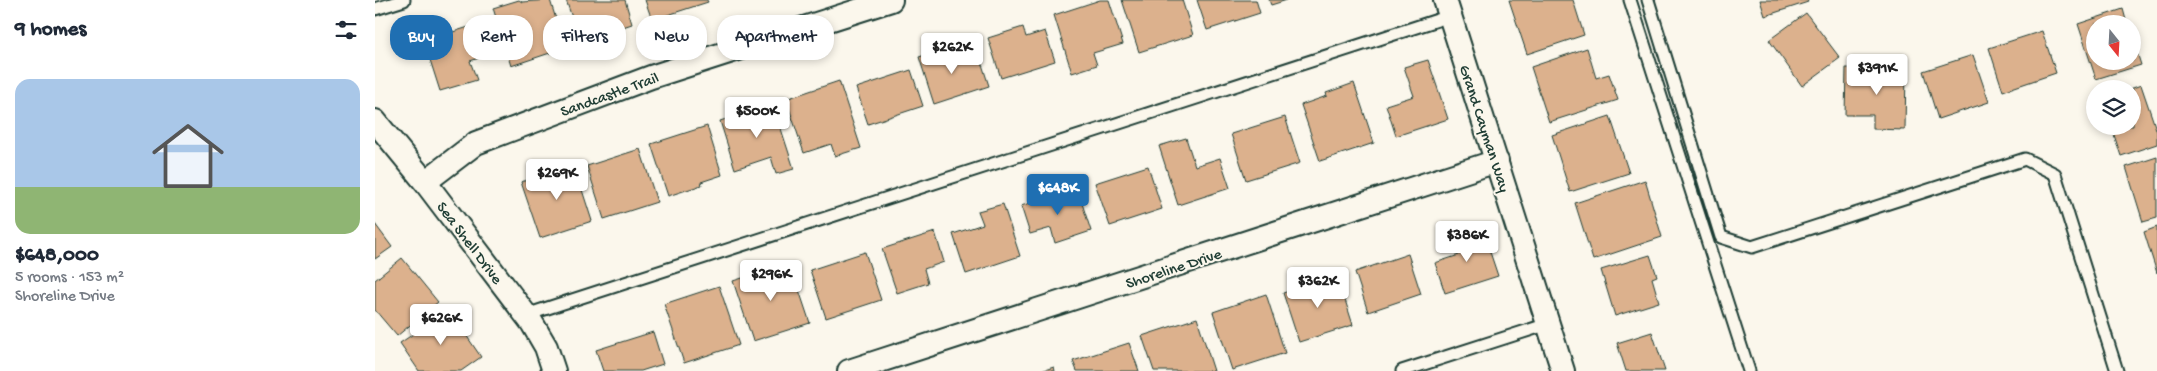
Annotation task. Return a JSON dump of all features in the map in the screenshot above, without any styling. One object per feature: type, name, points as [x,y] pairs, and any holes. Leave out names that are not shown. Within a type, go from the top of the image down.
[{"type":"street","name":"Sandcastle Trail","points":[[425,182],[476,143],[651,77],[891,0]]},
{"type":"street","name":"Grand Cayman Way","points":[[1448,8],[1563,371]]},
{"type":"street","name":"Sea Shell Drive","points":[[375,121],[425,182],[526,315],[546,347],[554,371]]},
{"type":"street","name":"Shoreline Drive","points":[[849,371],[1497,161]]},
{"type":"lane","points":[[375,9],[404,0]]},
{"type":"lane","points":[[1630,0],[1749,371]]},
{"type":"lane","points":[[1647,0],[1721,237],[1752,247],[2025,159],[2055,174],[2117,371]]},
{"type":"lane","points":[[526,315],[1448,8]]},
{"type":"lane","points":[[1402,371],[1548,324]]},
{"type":"building","points":[[519,0],[522,2],[550,0],[555,15],[543,15],[543,55],[533,59],[533,15],[495,15],[493,8]]},
{"type":"building","points":[[566,0],[625,0],[632,24],[626,26],[626,15],[571,15]]},
{"type":"building","points":[[645,0],[707,0],[708,2],[668,15],[650,15]]},
{"type":"building","points":[[1100,0],[1109,0],[1123,44],[1093,53],[1097,65],[1072,73],[1054,15]]},
{"type":"building","points":[[1122,0],[1182,0],[1193,35],[1139,52]]},
{"type":"building","points":[[1197,0],[1256,0],[1260,13],[1207,30]]},
{"type":"building","points":[[1269,0],[1287,0],[1271,5]]},
{"type":"building","points":[[1509,0],[1573,0],[1584,35],[1527,54]]},
{"type":"building","points":[[1760,0],[1807,0],[1808,2],[1765,16]]},
{"type":"building","points":[[2123,9],[2125,15],[2105,15]]},
{"type":"building","points":[[1806,13],[1840,58],[1802,86],[1769,40]]},
{"type":"building","points":[[2086,21],[2086,48],[2078,24]]},
{"type":"building","points":[[1023,27],[1026,37],[1045,31],[1055,61],[1001,78],[988,38]]},
{"type":"building","points":[[463,29],[463,60],[473,60],[470,61],[477,80],[440,91],[430,60],[453,60],[453,32]]},
{"type":"building","points":[[2042,31],[2056,73],[2003,91],[1989,48]]},
{"type":"building","points":[[950,47],[955,63],[979,55],[989,86],[934,104],[919,57]]},
{"type":"building","points":[[1587,48],[1596,78],[1609,74],[1618,100],[1549,122],[1531,67]]},
{"type":"building","points":[[1973,55],[1989,102],[1938,119],[1923,71]]},
{"type":"building","points":[[509,60],[529,60],[511,66]]},
{"type":"building","points":[[1428,60],[1448,119],[1396,136],[1386,105],[1414,96],[1404,67]]},
{"type":"building","points":[[1846,68],[1906,69],[1905,130],[1873,129],[1873,115],[1845,115]]},
{"type":"building","points":[[911,70],[923,106],[868,124],[856,88]]},
{"type":"building","points":[[2093,70],[2125,70],[2096,79]]},
{"type":"building","points":[[839,81],[861,148],[835,156],[831,144],[804,153],[786,99]]},
{"type":"building","points":[[1354,83],[1374,143],[1320,161],[1301,105],[1327,96],[1326,93]]},
{"type":"building","points":[[2141,85],[2157,132],[2157,144],[2121,156],[2114,135],[2141,135]]},
{"type":"building","points":[[773,104],[794,169],[776,174],[771,157],[735,169],[720,121]]},
{"type":"building","points":[[1610,116],[1629,173],[1570,192],[1552,135]]},
{"type":"building","points":[[1285,117],[1300,163],[1246,180],[1231,134]]},
{"type":"building","points":[[707,126],[722,175],[701,182],[702,185],[668,196],[651,144]]},
{"type":"building","points":[[1186,138],[1195,166],[1220,158],[1230,188],[1178,205],[1159,146]]},
{"type":"building","points":[[640,149],[657,202],[604,219],[587,166]]},
{"type":"building","points":[[2157,157],[2157,218],[2143,222],[2126,167]]},
{"type":"building","points":[[574,165],[592,221],[540,238],[521,182]]},
{"type":"building","points":[[1148,166],[1162,209],[1110,226],[1095,183]]},
{"type":"building","points":[[1645,180],[1662,237],[1593,260],[1575,203]]},
{"type":"building","points":[[1077,188],[1091,231],[1055,243],[1051,228],[1030,234],[1021,206]]},
{"type":"building","points":[[1003,204],[1020,256],[966,274],[953,234],[983,224],[978,211]]},
{"type":"building","points":[[375,224],[392,247],[375,259]]},
{"type":"building","points":[[2157,227],[2157,273],[2144,232]]},
{"type":"building","points":[[1482,228],[1498,276],[1445,293],[1435,263],[1459,255],[1453,237]]},
{"type":"building","points":[[935,232],[944,262],[924,269],[928,283],[897,293],[882,249]]},
{"type":"building","points":[[865,252],[881,300],[826,318],[810,270]]},
{"type":"building","points":[[1408,254],[1421,294],[1368,312],[1355,272]]},
{"type":"building","points":[[1650,255],[1657,276],[1652,278],[1659,302],[1615,316],[1601,270]]},
{"type":"building","points":[[402,258],[438,302],[397,336],[375,310],[375,280]]},
{"type":"building","points":[[790,263],[810,323],[753,341],[733,281]]},
{"type":"building","points":[[1337,275],[1353,325],[1299,342],[1283,293]]},
{"type":"building","points":[[719,286],[739,345],[684,363],[664,304]]},
{"type":"building","points":[[1266,294],[1285,353],[1232,370],[1213,312]]},
{"type":"building","points":[[449,310],[481,357],[461,371],[419,371],[400,343]]},
{"type":"building","points":[[1197,318],[1214,371],[1154,371],[1142,336]]},
{"type":"building","points":[[653,332],[663,364],[641,371],[603,371],[596,350]]},
{"type":"building","points":[[1652,332],[1665,371],[1626,371],[1617,343]]},
{"type":"building","points":[[1129,343],[1139,371],[1077,371],[1073,361]]},
{"type":"building","points":[[1054,367],[1055,371],[1041,371]]}]
